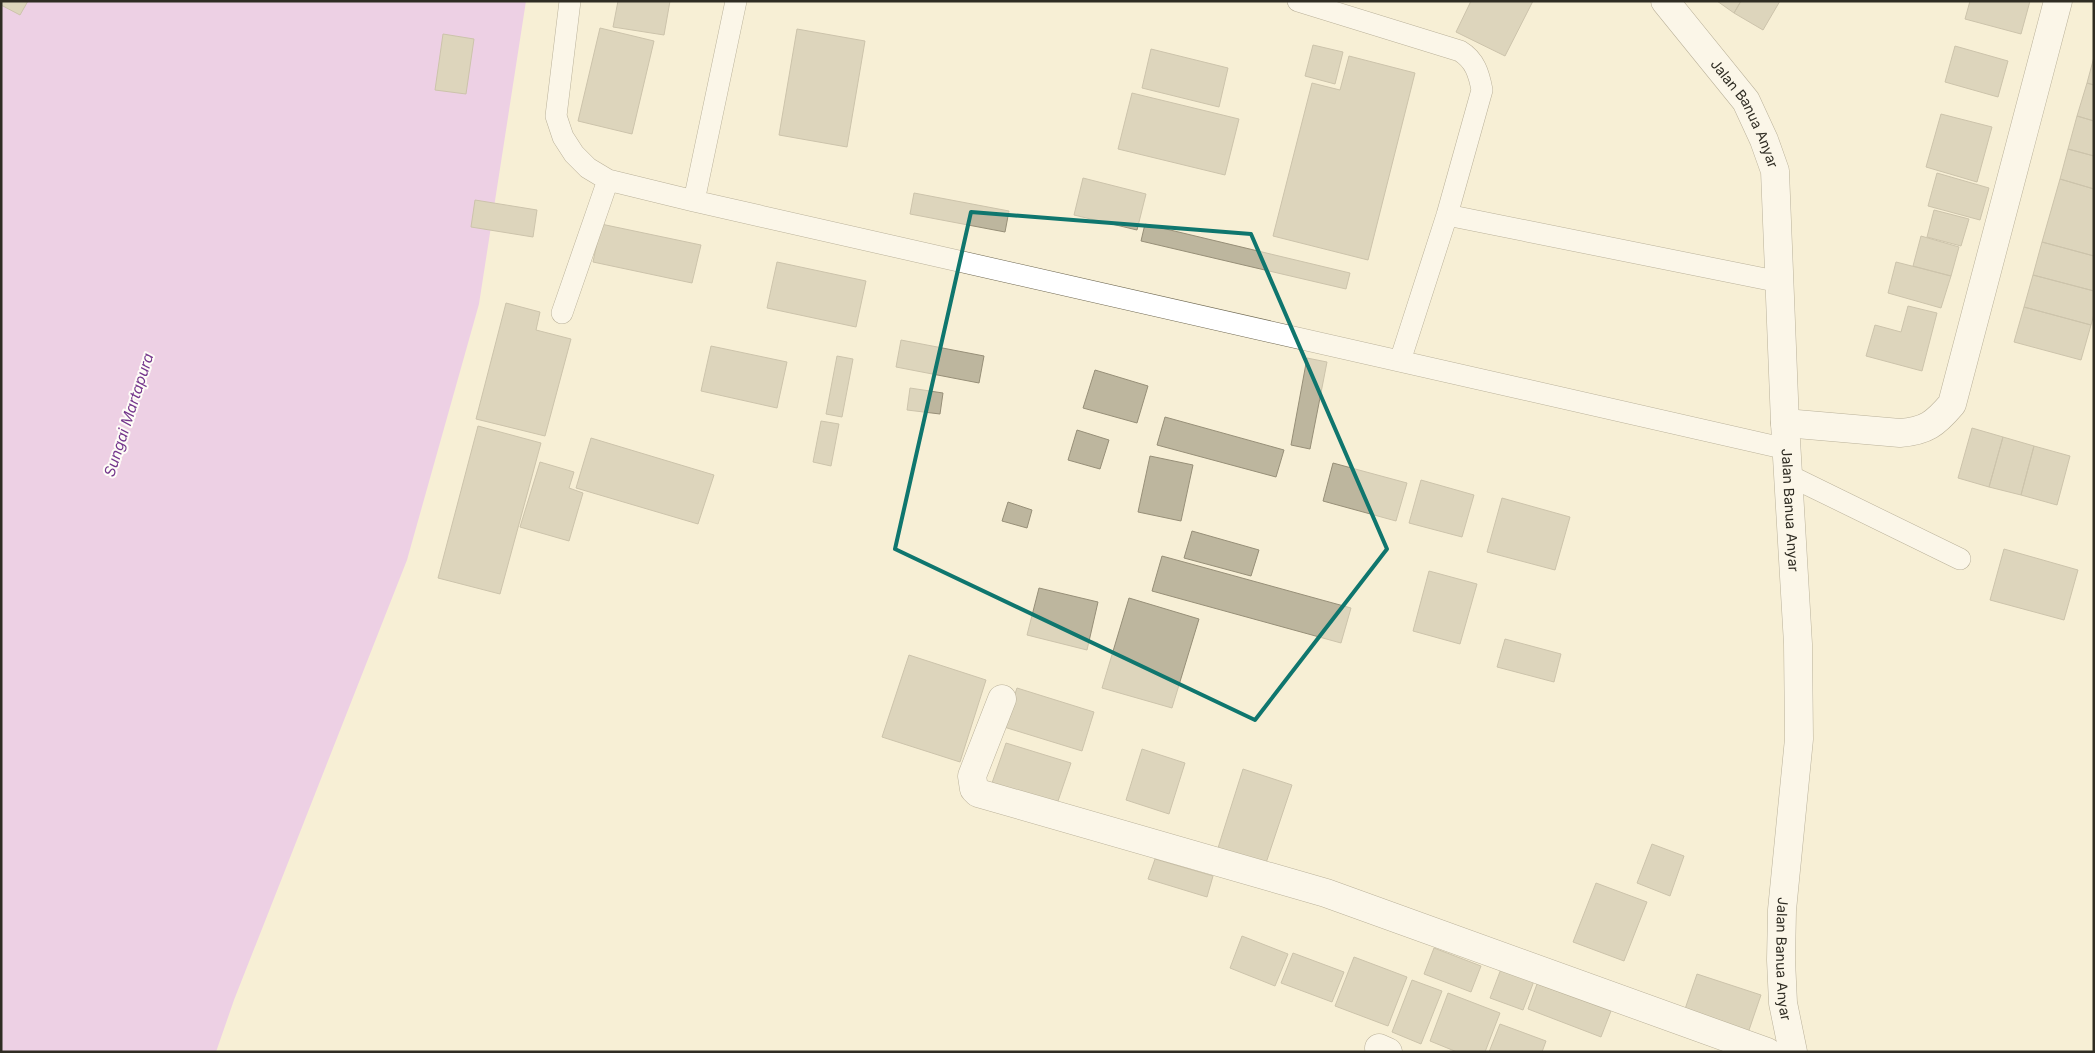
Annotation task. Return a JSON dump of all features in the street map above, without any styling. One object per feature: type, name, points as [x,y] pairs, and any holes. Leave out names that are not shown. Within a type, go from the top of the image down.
[{"type":"street","name":"Jalan Banua Anyar","points":[[1665,1],[1746,101],[1764,140],[1774,171],[1798,644],[1799,739],[1782,910],[1781,960],[1783,1003],[1793,1052]]},
{"type":"street","points":[[1787,449],[1915,432],[1927,428],[1940,418],[1952,404],[2058,1]]},
{"type":"street","points":[[1002,699],[972,776],[974,789],[978,793],[1326,893],[1767,1052]]},
{"type":"lane","points":[[570,1],[556,116],[563,137],[574,154],[588,168],[608,180],[1787,449],[1960,559]]},
{"type":"lane","points":[[694,201],[736,1]]},
{"type":"lane","points":[[1298,1],[1460,51],[1468,56],[1480,74],[1482,90],[1446,215],[1400,361]]},
{"type":"lane","points":[[562,313],[608,180]]},
{"type":"lane","points":[[1446,215],[1780,282]]},
{"type":"highlighted area","points":[[971,212],[1251,234],[1387,549],[1255,720],[895,549]]},
{"type":"water","name":"Sungai Martapura","points":[[1,1],[526,1],[479,304],[407,560],[234,1000],[216,1052],[1,1052]]},
{"type":"building","points":[[1,1],[28,1],[20,15],[1,5]]},
{"type":"building","points":[[618,1],[670,1],[664,35],[613,27]]},
{"type":"building","points":[[1471,1],[1533,1],[1505,56],[1456,32]]},
{"type":"building","points":[[1717,1],[1741,1],[1734,13]]},
{"type":"building","points":[[1741,1],[1780,1],[1763,30],[1734,13]]},
{"type":"building","points":[[1970,1],[2030,1],[2021,34],[1965,19]]},
{"type":"building","points":[[600,28],[654,41],[632,134],[578,121]]},
{"type":"building","points":[[797,29],[865,41],[847,147],[779,135]]},
{"type":"building","points":[[443,34],[474,39],[466,94],[435,90]]},
{"type":"building","points":[[1313,45],[1343,52],[1335,84],[1305,76]]},
{"type":"building","points":[[1955,46],[2008,61],[1998,97],[1945,82]]},
{"type":"building","points":[[1151,49],[1228,68],[1219,107],[1142,88]]},
{"type":"building","points":[[1349,56],[1415,73],[1368,260],[1273,236],[1312,83],[1340,90]]},
{"type":"building","points":[[2094,57],[2094,85],[2087,83]]},
{"type":"building","points":[[2087,83],[2094,85],[2094,121],[2077,116]]},
{"type":"building","points":[[1132,93],[1239,119],[1225,175],[1118,149]]},
{"type":"building","points":[[1941,114],[1992,127],[1977,182],[1926,167]]},
{"type":"building","points":[[2077,116],[2094,121],[2094,156],[2068,149]]},
{"type":"building","points":[[2068,149],[2094,156],[2094,189],[2060,179]]},
{"type":"building","points":[[1937,173],[1989,188],[1980,220],[1928,206]]},
{"type":"building","points":[[1083,178],[1146,194],[1137,230],[1074,215]]},
{"type":"building","points":[[2060,179],[2094,189],[2094,256],[2042,242]]},
{"type":"building","points":[[914,193],[1009,211],[1005,232],[910,214]]},
{"type":"building","points":[[475,200],[537,210],[533,237],[471,227]]},
{"type":"building","points":[[1934,210],[1969,219],[1961,246],[1927,237]]},
{"type":"building","points":[[601,224],[701,245],[692,283],[593,262]]},
{"type":"building","points":[[1145,224],[1350,273],[1346,289],[1141,241]]},
{"type":"building","points":[[1921,236],[1959,247],[1951,276],[1913,266]]},
{"type":"building","points":[[2042,242],[2094,256],[2094,291],[2033,275]]},
{"type":"building","points":[[777,262],[866,281],[856,327],[767,308]]},
{"type":"building","points":[[1896,262],[1951,276],[1941,308],[1888,293]]},
{"type":"building","points":[[2033,275],[2094,291],[2094,314],[2091,325],[2024,307]]},
{"type":"building","points":[[506,303],[540,312],[536,330],[571,339],[545,436],[476,419]]},
{"type":"building","points":[[1908,306],[1937,313],[1922,371],[1866,356],[1875,325],[1901,332]]},
{"type":"building","points":[[2024,307],[2091,325],[2081,360],[2014,342]]},
{"type":"building","points":[[901,340],[984,356],[979,383],[896,367]]},
{"type":"building","points":[[711,346],[787,362],[777,408],[701,391]]},
{"type":"building","points":[[837,356],[853,359],[842,417],[826,414]]},
{"type":"building","points":[[1307,358],[1327,362],[1310,449],[1291,445]]},
{"type":"building","points":[[1095,370],[1148,386],[1137,423],[1083,408]]},
{"type":"building","points":[[910,388],[943,393],[940,414],[907,410]]},
{"type":"building","points":[[1165,417],[1284,450],[1276,477],[1157,445]]},
{"type":"building","points":[[821,421],[839,424],[831,466],[813,462]]},
{"type":"building","points":[[478,426],[541,443],[500,594],[438,578]]},
{"type":"building","points":[[1972,428],[2003,437],[1989,487],[1958,478]]},
{"type":"building","points":[[1077,430],[1109,440],[1100,469],[1068,460]]},
{"type":"building","points":[[2003,437],[2034,446],[2021,495],[1989,487]]},
{"type":"building","points":[[591,438],[714,475],[698,524],[576,488]]},
{"type":"building","points":[[2034,446],[2070,456],[2057,505],[2021,495]]},
{"type":"building","points":[[1150,456],[1193,465],[1181,521],[1138,512]]},
{"type":"building","points":[[540,462],[574,472],[569,488],[583,493],[569,541],[520,527]]},
{"type":"building","points":[[1333,463],[1407,483],[1396,521],[1323,501]]},
{"type":"building","points":[[1421,480],[1474,495],[1462,537],[1409,523]]},
{"type":"building","points":[[1502,498],[1570,517],[1555,570],[1487,552]]},
{"type":"building","points":[[1008,502],[1032,510],[1027,528],[1002,521]]},
{"type":"building","points":[[1192,531],[1259,550],[1251,576],[1184,558]]},
{"type":"building","points":[[2004,549],[2078,570],[2064,620],[1990,600]]},
{"type":"building","points":[[1162,556],[1351,608],[1341,643],[1152,591]]},
{"type":"building","points":[[1429,571],[1477,584],[1460,644],[1413,631]]},
{"type":"building","points":[[1039,588],[1098,602],[1087,650],[1027,635]]},
{"type":"building","points":[[1129,598],[1199,619],[1172,708],[1102,688]]},
{"type":"building","points":[[1505,639],[1561,654],[1554,682],[1497,667]]},
{"type":"building","points":[[909,655],[986,680],[960,762],[882,737]]},
{"type":"building","points":[[1017,688],[1094,712],[1082,751],[1004,727]]},
{"type":"building","points":[[1006,743],[1071,763],[1057,804],[992,783]]},
{"type":"building","points":[[1142,749],[1185,763],[1169,814],[1126,800]]},
{"type":"building","points":[[1243,769],[1292,785],[1266,863],[1218,848]]},
{"type":"building","points":[[1652,844],[1684,856],[1670,896],[1637,883]]},
{"type":"building","points":[[1155,859],[1213,876],[1207,897],[1148,879]]},
{"type":"building","points":[[1596,883],[1647,902],[1624,961],[1573,942]]},
{"type":"building","points":[[1242,936],[1288,954],[1275,986],[1230,968]]},
{"type":"building","points":[[1434,948],[1481,966],[1471,992],[1424,974]]},
{"type":"building","points":[[1293,953],[1344,972],[1332,1002],[1281,983]]},
{"type":"building","points":[[1354,957],[1407,977],[1388,1026],[1335,1006]]},
{"type":"building","points":[[1501,969],[1534,981],[1523,1010],[1490,998]]},
{"type":"building","points":[[1697,974],[1761,995],[1748,1033],[1684,1012]]},
{"type":"building","points":[[1412,980],[1442,991],[1421,1044],[1392,1032]]},
{"type":"building","points":[[1537,984],[1611,1011],[1601,1037],[1528,1009]]},
{"type":"building","points":[[1448,993],[1500,1013],[1485,1052],[1457,1052],[1430,1041]]},
{"type":"building","points":[[1500,1024],[1546,1041],[1542,1052],[1489,1052]]}]
